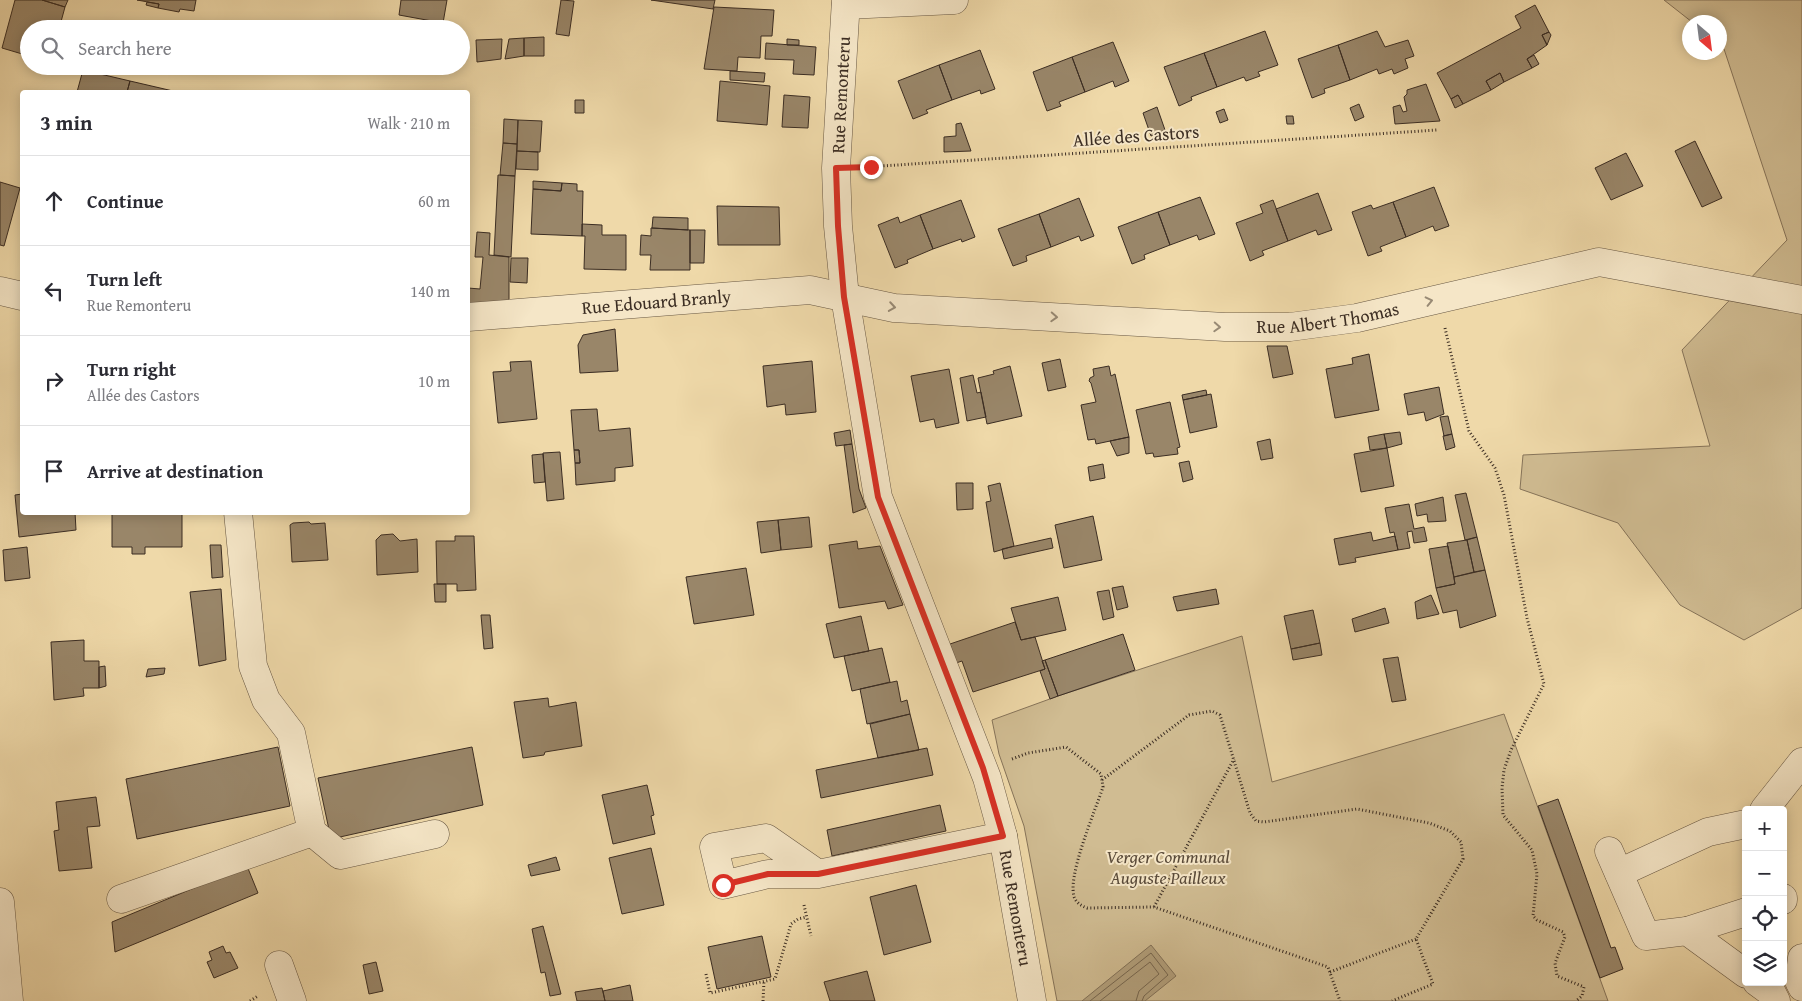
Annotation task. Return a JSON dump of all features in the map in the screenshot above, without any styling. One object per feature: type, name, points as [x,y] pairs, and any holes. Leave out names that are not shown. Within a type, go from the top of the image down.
[{"type":"street","points":[[846,3],[954,0]]},
{"type":"street","name":"Rue Remonteru","points":[[846,3],[836,168],[838,226],[844,297],[878,497],[983,768],[1003,836],[1032,1001]]},
{"type":"street","name":"Rue Albert Thomas","points":[[844,297],[894,308],[1225,327],[1290,327],[1357,318],[1600,262],[1802,300]]},
{"type":"street","name":"Rue Edouard Branly","points":[[470,317],[810,290],[844,297]]},
{"type":"street","points":[[0,291],[20,296]]},
{"type":"street","points":[[238,515],[253,666],[266,700],[291,734],[312,832],[340,855],[435,834]]},
{"type":"street","points":[[1767,806],[1802,762]]},
{"type":"street","points":[[1742,825],[1708,832],[1614,862],[1646,936],[1687,931],[1742,913]]},
{"type":"street","points":[[121,899],[312,832]]},
{"type":"street","points":[[818,874],[1003,836]]},
{"type":"street","points":[[0,902],[8,1001]]},
{"type":"street","points":[[1687,931],[1742,971]]},
{"type":"street","points":[[1802,958],[1800,982],[1802,987]]},
{"type":"street","points":[[279,965],[292,1001]]},
{"type":"street","points":[[1762,986],[1772,993],[1776,1001]]},
{"type":"path","name":"Allée des Castors","points":[[836,168],[1437,130]]},
{"type":"path","points":[[1439,299],[1469,431],[1495,468],[1504,495],[1528,618],[1544,684],[1511,750],[1504,770],[1502,788],[1504,815],[1532,850],[1537,874],[1533,916],[1537,920],[1563,932],[1565,937],[1554,970],[1557,976],[1584,987],[1582,996],[1576,1001]]},
{"type":"path","points":[[1102,780],[1189,715],[1212,711],[1220,715],[1250,813],[1256,820],[1264,822],[1358,809],[1429,823],[1450,831],[1461,842],[1463,859],[1416,939],[1330,972]]},
{"type":"path","points":[[983,768],[1028,753],[1066,747],[1101,774],[1104,787],[1073,876],[1075,898],[1081,905],[1087,908],[1154,907],[1328,967],[1340,1001]]},
{"type":"path","points":[[1154,907],[1234,759]]},
{"type":"path","points":[[706,974],[710,993],[775,979],[791,924],[798,919],[807,917]]},
{"type":"path","points":[[1392,1001],[1433,984],[1416,939]]},
{"type":"path","points":[[764,981],[764,1001]]},
{"type":"green space","points":[[1664,0],[1802,0],[1802,608],[1744,640],[1680,605],[1618,523],[1520,489],[1523,455],[1710,446],[1682,350],[1787,240],[1727,58],[1727,15],[1683,15]]},
{"type":"green space","name":"Verger Communal Auguste Pailleux","points":[[1242,636],[1272,782],[1504,714],[1608,1001],[1057,1001],[1024,826],[999,754],[992,720],[1058,696]]},
{"type":"water","points":[[1151,945],[1176,976],[1145,1001],[1082,1001]]},
{"type":"building","points":[[15,0],[42,0],[65,7],[61,20],[20,20],[20,53],[2,48]]},
{"type":"building","points":[[42,0],[68,0],[65,7]]},
{"type":"building","points":[[137,0],[196,0],[194,11],[180,9],[179,12],[158,8],[159,4]]},
{"type":"building","points":[[401,0],[447,0],[444,20],[426,20],[399,15]]},
{"type":"building","points":[[561,0],[574,1],[569,36],[556,34]]},
{"type":"building","points":[[651,0],[715,0],[713,9]]},
{"type":"building","points":[[147,2],[159,4],[158,8],[146,5]]},
{"type":"building","points":[[1535,5],[1549,32],[1542,35],[1547,45],[1527,59],[1532,68],[1504,82],[1500,73],[1486,81],[1491,90],[1463,104],[1458,95],[1451,99],[1437,73],[1521,28],[1515,16]]},
{"type":"building","points":[[714,7],[774,10],[772,36],[761,36],[760,58],[738,57],[737,71],[704,69]]},
{"type":"building","points":[[1265,31],[1278,65],[1258,72],[1260,76],[1246,81],[1244,77],[1217,87],[1204,53]]},
{"type":"building","points":[[1377,31],[1385,47],[1408,40],[1414,56],[1405,59],[1408,68],[1394,74],[1392,69],[1379,74],[1377,69],[1350,80],[1338,45]]},
{"type":"building","points":[[1549,32],[1551,35],[1547,45],[1542,35]]},
{"type":"building","points":[[544,37],[544,56],[524,56],[524,38]]},
{"type":"building","points":[[524,38],[524,56],[505,59],[509,39]]},
{"type":"building","points":[[502,39],[501,59],[477,62],[476,40]]},
{"type":"building","points":[[787,39],[799,40],[799,45],[787,45]]},
{"type":"building","points":[[1113,42],[1129,81],[1115,87],[1113,81],[1085,92],[1072,57]]},
{"type":"building","points":[[766,43],[816,47],[814,75],[793,74],[794,60],[765,59]]},
{"type":"building","points":[[1338,45],[1350,80],[1324,89],[1325,93],[1312,98],[1298,59]]},
{"type":"building","points":[[980,50],[995,89],[981,94],[980,90],[952,100],[939,65]]},
{"type":"building","points":[[1204,53],[1217,87],[1191,97],[1192,100],[1179,106],[1164,67]]},
{"type":"building","points":[[1534,55],[1539,64],[1532,68],[1527,59]]},
{"type":"building","points":[[1072,57],[1085,92],[1059,102],[1061,106],[1047,111],[1033,72]]},
{"type":"building","points":[[939,65],[952,100],[926,110],[928,113],[913,119],[898,81]]},
{"type":"building","points":[[730,71],[765,73],[764,82],[730,80]]},
{"type":"building","points":[[1500,73],[1504,82],[1491,90],[1486,81]]},
{"type":"building","points":[[82,75],[104,75],[130,81],[128,90],[78,90]]},
{"type":"building","points":[[130,81],[169,90],[128,90]]},
{"type":"building","points":[[720,81],[770,86],[767,125],[717,121]]},
{"type":"building","points":[[1426,84],[1440,121],[1395,124],[1393,107],[1400,105],[1403,112],[1407,111],[1404,97],[1407,94],[1407,90]]},
{"type":"building","points":[[784,95],[810,97],[808,128],[782,127]]},
{"type":"building","points":[[1458,95],[1463,104],[1455,108],[1451,99]]},
{"type":"building","points":[[575,100],[584,100],[584,113],[575,113]]},
{"type":"building","points":[[1359,104],[1364,117],[1355,121],[1350,108]]},
{"type":"building","points":[[1157,107],[1165,130],[1151,136],[1143,113]]},
{"type":"building","points":[[1224,109],[1228,120],[1220,123],[1216,112]]},
{"type":"building","points":[[1286,116],[1293,116],[1294,124],[1287,124]]},
{"type":"building","points":[[504,119],[518,120],[517,144],[503,143]]},
{"type":"building","points":[[518,120],[542,121],[540,152],[517,151]]},
{"type":"building","points":[[961,123],[971,151],[944,152],[944,137],[956,136],[956,124]]},
{"type":"building","points":[[1695,141],[1722,198],[1702,207],[1675,151]]},
{"type":"building","points":[[503,143],[517,144],[515,176],[500,175]]},
{"type":"building","points":[[517,151],[538,152],[538,170],[516,169]]},
{"type":"building","points":[[1626,153],[1643,186],[1611,200],[1595,168]]},
{"type":"building","points":[[498,175],[515,176],[511,257],[494,255]]},
{"type":"building","points":[[533,181],[562,183],[561,191],[533,189]]},
{"type":"building","points":[[0,182],[20,188],[4,246],[0,245]]},
{"type":"building","points":[[562,183],[577,184],[577,191],[583,191],[582,236],[531,234],[533,189],[561,191]]},
{"type":"building","points":[[1434,187],[1449,226],[1435,231],[1433,226],[1406,237],[1393,202]]},
{"type":"building","points":[[1318,193],[1332,230],[1318,235],[1316,230],[1288,241],[1276,209]]},
{"type":"building","points":[[1200,197],[1215,234],[1199,240],[1197,235],[1170,245],[1158,212]]},
{"type":"building","points":[[1079,198],[1094,236],[1081,241],[1079,236],[1051,247],[1039,214]]},
{"type":"building","points":[[961,200],[975,237],[962,242],[961,239],[933,249],[920,215]]},
{"type":"building","points":[[1273,200],[1288,241],[1262,251],[1264,255],[1250,261],[1236,223],[1263,213],[1260,205]]},
{"type":"building","points":[[1393,202],[1406,237],[1380,247],[1382,251],[1368,256],[1352,212],[1371,205],[1373,209]]},
{"type":"building","points":[[717,206],[779,207],[780,245],[718,245]]},
{"type":"building","points":[[1158,212],[1170,245],[1144,255],[1145,259],[1132,264],[1118,227]]},
{"type":"building","points":[[1039,214],[1051,247],[1026,256],[1027,261],[1013,266],[998,229]]},
{"type":"building","points":[[920,215],[933,249],[907,260],[908,263],[895,268],[878,225],[898,217],[900,223]]},
{"type":"building","points":[[653,217],[688,218],[688,230],[652,228]]},
{"type":"building","points":[[582,224],[602,225],[602,235],[626,235],[626,270],[584,269],[585,236],[582,236]]},
{"type":"building","points":[[651,228],[690,230],[690,270],[650,270],[651,255],[640,255],[641,235],[651,236]]},
{"type":"building","points":[[690,230],[705,230],[704,263],[690,263]]},
{"type":"building","points":[[477,232],[490,233],[489,255],[509,257],[509,303],[470,306],[470,288],[480,289],[483,257],[475,257]]},
{"type":"building","points":[[511,258],[528,258],[527,283],[510,282]]},
{"type":"building","points":[[615,329],[618,371],[580,373],[578,345],[583,335]]},
{"type":"building","points":[[1267,346],[1287,346],[1293,374],[1273,378]]},
{"type":"building","points":[[1369,354],[1379,410],[1335,418],[1326,369],[1353,364],[1352,358]]},
{"type":"building","points":[[1060,359],[1066,387],[1048,391],[1042,363]]},
{"type":"building","points":[[531,361],[537,419],[498,423],[493,372],[511,371],[510,362]]},
{"type":"building","points":[[812,361],[816,412],[786,415],[785,404],[767,407],[763,366]]},
{"type":"building","points":[[1010,366],[1022,416],[987,424],[978,378],[994,374],[993,371]]},
{"type":"building","points":[[1109,366],[1111,376],[1115,374],[1129,437],[1096,444],[1095,439],[1088,440],[1081,405],[1096,402],[1089,381],[1094,376],[1093,369]]},
{"type":"building","points":[[949,369],[959,423],[936,428],[934,419],[920,422],[911,376]]},
{"type":"building","points":[[973,375],[977,393],[981,392],[986,417],[967,421],[960,378]]},
{"type":"building","points":[[1439,387],[1444,414],[1426,421],[1424,412],[1408,415],[1404,394]]},
{"type":"building","points":[[1206,390],[1207,395],[1183,400],[1182,395]]},
{"type":"building","points":[[1211,394],[1217,427],[1190,433],[1183,400]]},
{"type":"building","points":[[1170,402],[1180,447],[1177,448],[1178,454],[1154,457],[1153,453],[1146,454],[1136,410]]},
{"type":"building","points":[[597,409],[599,431],[630,428],[633,466],[615,468],[615,481],[576,485],[575,463],[580,463],[579,450],[574,450],[571,410]]},
{"type":"building","points":[[1448,416],[1452,434],[1444,436],[1440,417]]},
{"type":"building","points":[[850,430],[852,444],[836,446],[834,433]]},
{"type":"building","points":[[1400,432],[1402,444],[1387,448],[1384,434]]},
{"type":"building","points":[[1384,434],[1387,448],[1370,450],[1368,437]]},
{"type":"building","points":[[1452,434],[1455,447],[1446,450],[1443,436]]},
{"type":"building","points":[[1129,437],[1129,453],[1117,456],[1110,441]]},
{"type":"building","points":[[1270,439],[1273,458],[1261,460],[1257,442]]},
{"type":"building","points":[[852,444],[859,489],[866,508],[853,513],[844,445]]},
{"type":"building","points":[[1387,448],[1394,486],[1361,492],[1354,454]]},
{"type":"building","points":[[574,450],[579,450],[580,463],[575,463]]},
{"type":"building","points":[[560,452],[564,499],[547,501],[543,453]]},
{"type":"building","points":[[543,454],[545,482],[534,483],[532,455]]},
{"type":"building","points":[[1189,461],[1193,479],[1183,482],[1179,463]]},
{"type":"building","points":[[1103,464],[1105,478],[1090,481],[1088,467]]},
{"type":"building","points":[[956,483],[973,483],[973,509],[957,510]]},
{"type":"building","points":[[1000,483],[1014,546],[994,552],[986,502],[991,501],[988,486]]},
{"type":"building","points":[[1466,493],[1477,537],[1465,540],[1455,495]]},
{"type":"building","points":[[20,494],[20,515],[75,515],[76,530],[19,537],[15,495]]},
{"type":"building","points":[[1443,497],[1446,521],[1428,522],[1427,514],[1417,516],[1415,504]]},
{"type":"building","points":[[1409,504],[1414,529],[1424,527],[1427,541],[1414,543],[1412,531],[1407,532],[1410,548],[1398,550],[1394,532],[1390,533],[1385,508]]},
{"type":"building","points":[[112,515],[182,515],[182,547],[145,547],[145,554],[132,554],[132,547],[112,547]]},
{"type":"building","points":[[1093,516],[1102,560],[1064,568],[1055,525]]},
{"type":"building","points":[[809,517],[812,547],[781,550],[778,520]]},
{"type":"building","points":[[778,520],[781,550],[761,553],[757,522]]},
{"type":"building","points":[[309,522],[311,524],[325,523],[328,560],[292,562],[290,525],[293,523]]},
{"type":"building","points":[[1371,532],[1373,541],[1395,536],[1398,550],[1355,558],[1356,562],[1339,565],[1334,539]]},
{"type":"building","points":[[393,534],[400,541],[417,539],[418,572],[377,575],[376,540],[381,535]]},
{"type":"building","points":[[455,536],[474,536],[476,590],[457,591],[457,584],[437,584],[436,541],[455,541]]},
{"type":"building","points":[[1477,537],[1485,570],[1474,572],[1467,540]]},
{"type":"building","points":[[1051,538],[1053,548],[1004,559],[1002,549]]},
{"type":"building","points":[[1467,540],[1474,572],[1454,577],[1447,543]]},
{"type":"building","points":[[857,541],[858,549],[880,546],[903,605],[888,609],[885,601],[839,608],[829,545]]},
{"type":"building","points":[[210,545],[221,545],[223,577],[212,578]]},
{"type":"building","points":[[1448,546],[1455,584],[1436,588],[1429,549]]},
{"type":"building","points":[[27,547],[30,578],[5,581],[3,550]]},
{"type":"building","points":[[746,568],[754,615],[694,624],[686,577]]},
{"type":"building","points":[[1485,570],[1496,616],[1460,628],[1457,610],[1443,613],[1436,588],[1455,584],[1454,577]]},
{"type":"building","points":[[434,584],[446,584],[446,602],[435,602]]},
{"type":"building","points":[[1123,586],[1128,607],[1117,610],[1112,588]]},
{"type":"building","points":[[221,589],[226,660],[199,666],[190,592]]},
{"type":"building","points":[[1216,589],[1219,604],[1177,611],[1173,597]]},
{"type":"building","points":[[1109,590],[1114,617],[1103,620],[1097,592]]},
{"type":"building","points":[[1431,595],[1439,614],[1417,619],[1415,602]]},
{"type":"building","points":[[1058,597],[1066,630],[1021,640],[1011,608]]},
{"type":"building","points":[[1385,608],[1389,623],[1355,632],[1352,619]]},
{"type":"building","points":[[1313,610],[1320,643],[1291,649],[1284,616]]},
{"type":"building","points":[[481,615],[490,615],[493,648],[484,649]]},
{"type":"building","points":[[861,616],[869,651],[834,658],[826,624]]},
{"type":"building","points":[[1015,622],[1021,640],[1035,637],[1045,669],[973,692],[962,661],[956,663],[950,644]]},
{"type":"building","points":[[1123,634],[1135,670],[1058,696],[1045,660]]},
{"type":"building","points":[[84,640],[84,661],[99,661],[99,688],[83,688],[84,696],[54,700],[51,642]]},
{"type":"building","points":[[1320,643],[1322,655],[1293,660],[1291,649]]},
{"type":"building","points":[[882,648],[890,682],[852,691],[844,656]]},
{"type":"building","points":[[1398,657],[1406,700],[1392,702],[1383,659]]},
{"type":"building","points":[[1045,660],[1058,696],[1050,699],[1040,671],[1045,669],[1042,661]]},
{"type":"building","points":[[105,666],[106,686],[99,688],[99,667]]},
{"type":"building","points":[[165,668],[164,674],[146,677],[148,669]]},
{"type":"building","points":[[897,681],[901,702],[907,700],[910,714],[867,724],[860,689]]},
{"type":"building","points":[[548,698],[549,707],[576,702],[582,746],[523,758],[514,702]]},
{"type":"building","points":[[910,714],[919,750],[878,758],[870,724]]},
{"type":"building","points":[[278,747],[290,806],[137,839],[126,779]]},
{"type":"building","points":[[472,747],[483,805],[331,839],[318,778]]},
{"type":"building","points":[[927,748],[933,775],[821,798],[816,770]]},
{"type":"building","points":[[647,785],[654,815],[651,816],[655,834],[613,844],[602,795]]},
{"type":"building","points":[[96,797],[100,826],[87,827],[92,868],[59,871],[54,831],[59,830],[56,802]]},
{"type":"building","points":[[1558,799],[1611,948],[1615,947],[1623,969],[1600,978],[1538,806]]},
{"type":"building","points":[[940,805],[946,831],[832,856],[827,830]]},
{"type":"building","points":[[651,848],[664,905],[622,914],[609,858]]},
{"type":"building","points":[[556,857],[560,870],[531,876],[528,865]]},
{"type":"building","points":[[247,866],[258,893],[115,952],[112,922]]},
{"type":"building","points":[[916,885],[931,942],[884,955],[870,897]]},
{"type":"building","points":[[543,926],[561,994],[550,996],[545,972],[541,973],[532,929]]},
{"type":"building","points":[[762,936],[771,977],[717,989],[708,947]]},
{"type":"building","points":[[223,946],[226,953],[230,952],[238,968],[214,978],[207,962],[212,960],[209,952]]},
{"type":"building","points":[[376,962],[383,991],[369,994],[363,965]]},
{"type":"building","points":[[867,971],[875,1001],[830,1001],[824,982]]},
{"type":"building","points":[[630,985],[633,1001],[605,1001],[603,991]]},
{"type":"building","points":[[602,988],[605,1001],[577,1001],[575,992]]},
{"type":"route","points":[[723,885],[768,874],[818,874],[1003,836],[983,768],[878,497],[844,297],[838,226],[836,168],[871,167]]}]
